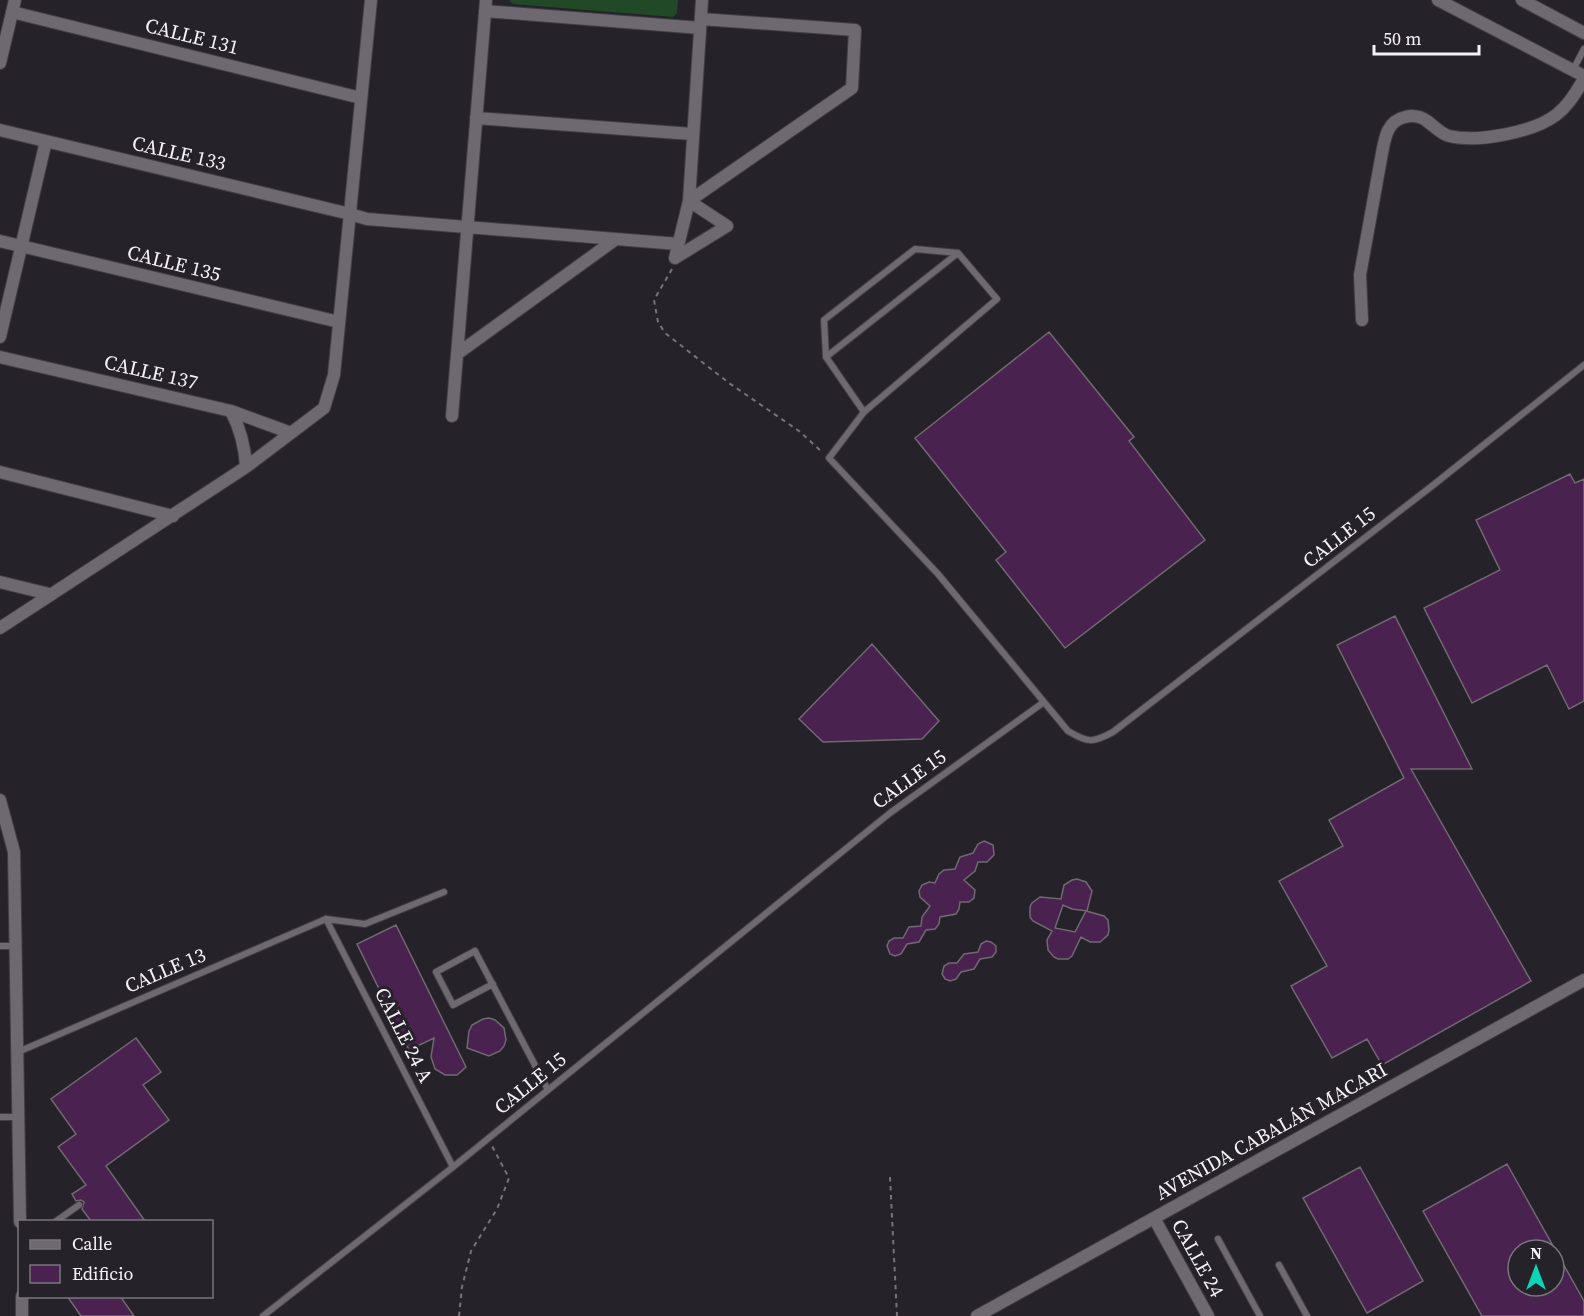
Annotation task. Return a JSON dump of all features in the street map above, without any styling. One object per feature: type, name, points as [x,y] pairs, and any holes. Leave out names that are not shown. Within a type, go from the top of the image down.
[{"type":"street","points":[[0,628],[246,467],[324,408],[334,375],[371,0]]},
{"type":"street","points":[[675,258],[688,201],[702,0]]},
{"type":"street","points":[[1362,320],[1360,275],[1382,153],[1386,135],[1392,123],[1413,115],[1425,120],[1447,136],[1462,137],[1515,132],[1554,116],[1570,101],[1580,75],[1438,0]]},
{"type":"street","points":[[1522,0],[1584,33]]},
{"type":"street","points":[[0,63],[14,6]]},
{"type":"street","name":"CALLE 131","points":[[14,6],[361,98]]},
{"type":"street","points":[[452,416],[485,6],[700,24],[855,30],[852,88],[688,201]]},
{"type":"street","points":[[476,118],[693,135]]},
{"type":"street","name":"CALLE 133","points":[[0,130],[367,219],[678,244]]},
{"type":"street","points":[[0,336],[46,141]]},
{"type":"street","points":[[675,258],[727,226],[688,201]]},
{"type":"street","points":[[457,354],[616,239]]},
{"type":"street","name":"CALLE 135","points":[[0,241],[339,322]]},
{"type":"street","name":"CALLE 137","points":[[0,357],[231,411],[291,433]]},
{"type":"street","points":[[231,411],[240,429],[245,448],[246,467]]},
{"type":"street","points":[[0,472],[173,516]]},
{"type":"street","points":[[0,582],[49,594]]},
{"type":"street","points":[[0,800],[14,852],[20,1220]]},
{"type":"street","name":"AVENIDA CABALÁN MACARI","points":[[977,1316],[1584,981]]},
{"type":"street","name":"CALLE 24","points":[[1154,1218],[1208,1316]]},
{"type":"street","points":[[22,1298],[22,1316]]},
{"type":"lane","points":[[1580,75],[1584,49]]},
{"type":"lane","points":[[864,412],[826,357],[824,320],[915,249],[958,254],[997,299],[864,412],[829,458],[938,574],[1044,702]]},
{"type":"lane","points":[[826,357],[958,254]]},
{"type":"lane","name":"CALLE 15","points":[[263,1316],[488,1139],[890,813],[1044,702],[1068,731],[1084,741],[1098,741],[1113,732],[1432,486],[1584,365]]},
{"type":"lane","points":[[326,919],[365,924],[444,892]]},
{"type":"lane","name":"CALLE 13","points":[[18,1052],[326,919]]},
{"type":"lane","name":"CALLE 24 A","points":[[326,919],[453,1167]]},
{"type":"lane","points":[[0,946],[16,946]]},
{"type":"lane","points":[[493,984],[453,1005],[435,972],[476,951],[548,1090]]},
{"type":"lane","points":[[0,1117],[19,1117]]},
{"type":"lane","points":[[56,1220],[79,1205]]},
{"type":"lane","points":[[1218,1239],[1260,1316]]},
{"type":"lane","points":[[1279,1265],[1307,1316]]},
{"type":"path","points":[[675,258],[667,280],[654,300],[658,322],[665,333],[799,431],[829,458]]},
{"type":"path","points":[[459,1316],[462,1287],[471,1251],[497,1209],[509,1178],[488,1139]]},
{"type":"path","points":[[890,1177],[897,1316]]},
{"type":"green space","points":[[509,0],[678,0],[677,13],[673,17],[513,4]]},
{"type":"building","points":[[1049,332],[1134,437],[1129,441],[1205,540],[1065,648],[996,560],[1006,552],[915,438]]},
{"type":"building","points":[[1570,474],[1575,483],[1584,479],[1584,701],[1569,709],[1547,665],[1472,703],[1424,608],[1500,570],[1476,520]]},
{"type":"building","points":[[1395,616],[1472,769],[1411,769],[1531,981],[1382,1065],[1367,1039],[1332,1058],[1291,986],[1327,966],[1279,881],[1343,846],[1329,820],[1404,778],[1337,645]]},
{"type":"building","points":[[872,644],[939,721],[922,739],[823,742],[799,719]]},
{"type":"building","points":[[984,841],[993,845],[994,855],[987,862],[978,862],[975,871],[964,880],[975,890],[974,898],[969,902],[960,902],[956,914],[940,917],[935,929],[926,930],[919,942],[907,944],[901,954],[895,956],[890,954],[887,946],[889,941],[894,938],[903,938],[909,927],[921,926],[922,917],[930,906],[920,897],[919,891],[922,885],[929,882],[935,883],[939,874],[944,870],[955,869],[960,857],[973,853],[978,844]]},
{"type":"building","points":[[1077,879],[1086,882],[1092,891],[1087,911],[1063,905],[1055,928],[1075,932],[1086,911],[1104,916],[1108,920],[1108,935],[1100,942],[1090,942],[1081,937],[1072,956],[1068,959],[1058,959],[1048,950],[1047,940],[1052,931],[1033,921],[1030,917],[1030,907],[1040,897],[1061,899],[1064,885]]},
{"type":"building","points":[[396,925],[466,1067],[457,1075],[445,1075],[435,1069],[431,1057],[434,1038],[409,1050],[357,944]]},
{"type":"building","points":[[986,941],[996,946],[996,952],[992,957],[980,959],[974,969],[961,972],[956,979],[950,981],[945,979],[942,974],[944,966],[957,963],[964,954],[978,952],[981,944]]},
{"type":"building","points":[[489,1018],[504,1028],[506,1040],[500,1051],[489,1056],[467,1048],[472,1025]]},
{"type":"building","points":[[136,1038],[161,1072],[143,1085],[169,1120],[106,1166],[144,1220],[90,1220],[82,1209],[84,1202],[76,1201],[72,1194],[86,1185],[58,1147],[76,1134],[51,1099]]},
{"type":"building","points":[[1507,1164],[1549,1238],[1506,1238],[1506,1298],[1566,1298],[1566,1269],[1584,1301],[1584,1316],[1482,1316],[1423,1211]]},
{"type":"building","points":[[1360,1167],[1423,1281],[1367,1313],[1303,1198]]},
{"type":"building","points":[[68,1298],[121,1298],[134,1316],[81,1316]]}]
